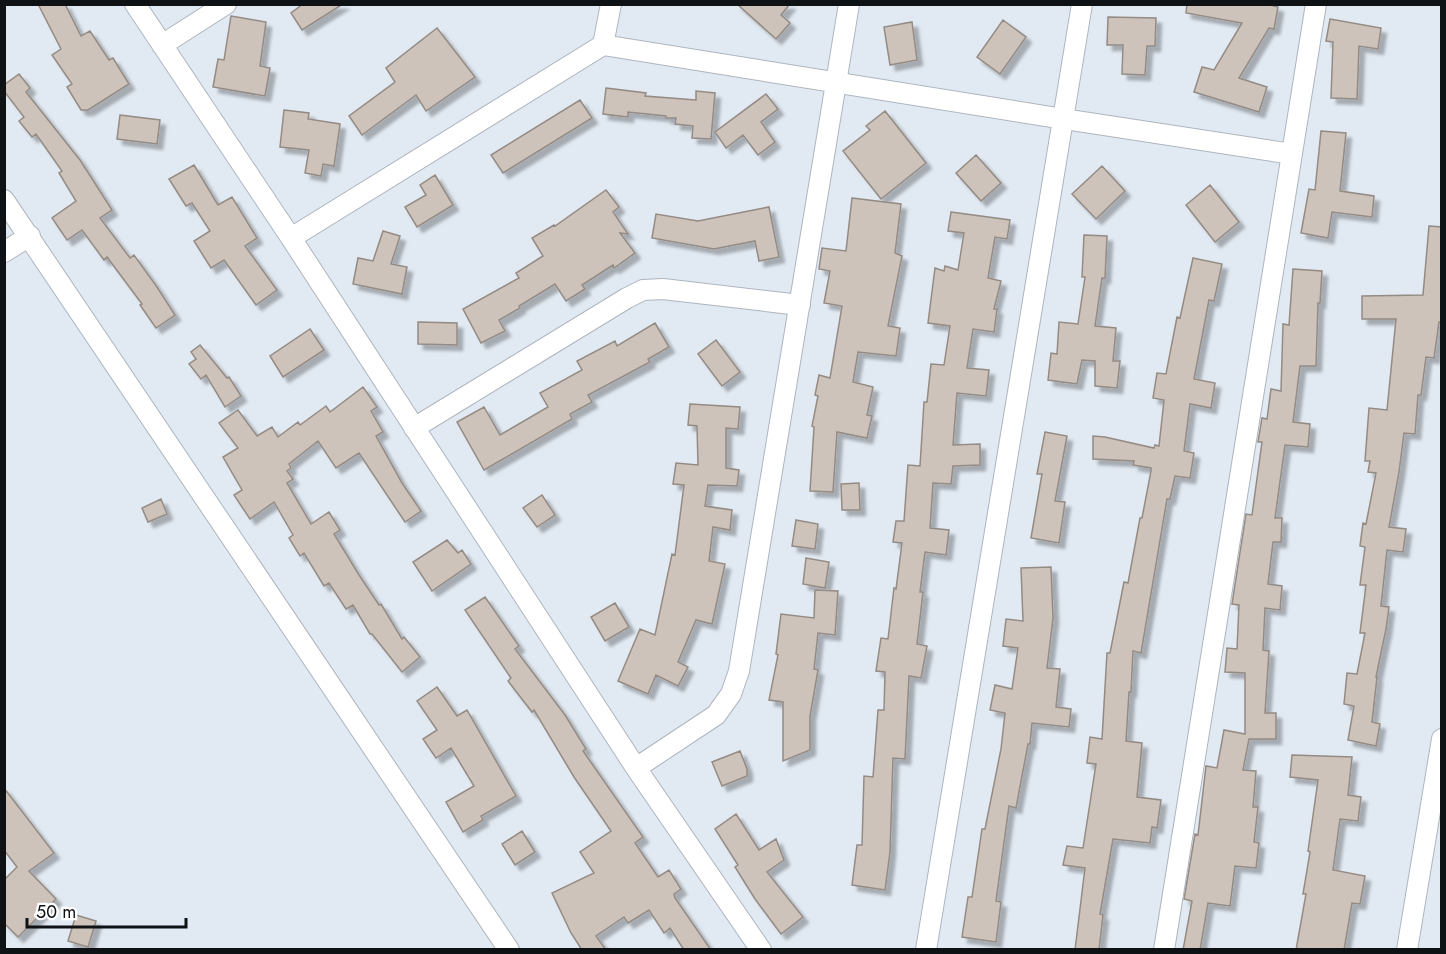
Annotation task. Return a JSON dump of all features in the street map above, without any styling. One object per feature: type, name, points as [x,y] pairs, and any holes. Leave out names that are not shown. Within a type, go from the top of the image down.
[{"type":"street","points":[[135,4],[291,238],[636,768],[761,950]]},
{"type":"street","points":[[162,45],[226,4]]},
{"type":"street","points":[[603,45],[611,4]]},
{"type":"street","points":[[636,768],[716,715],[731,694],[739,671],[849,4]]},
{"type":"street","points":[[926,950],[1082,4]]},
{"type":"street","points":[[1164,950],[1316,4]]},
{"type":"street","points":[[291,238],[603,45],[1292,154]]},
{"type":"street","points":[[4,200],[509,950]]},
{"type":"street","points":[[4,252],[30,236]]},
{"type":"street","points":[[414,428],[643,290],[663,289],[800,305]]},
{"type":"street","points":[[1407,950],[1442,739]]},
{"type":"building","points":[[38,4],[65,4],[81,36],[90,31],[109,60],[113,58],[129,84],[88,110],[81,110],[67,87],[72,84],[52,55],[61,49]]},
{"type":"building","points":[[303,4],[343,4],[302,30],[291,13]]},
{"type":"building","points":[[737,4],[790,4],[781,15],[790,23],[776,39]]},
{"type":"building","points":[[1187,4],[1266,4],[1278,7],[1274,29],[1269,28],[1239,78],[1267,87],[1259,112],[1194,92],[1202,67],[1214,70],[1242,23],[1186,13]]},
{"type":"building","points":[[231,16],[266,22],[260,66],[270,68],[265,96],[213,87],[218,59],[224,60]]},
{"type":"building","points":[[1108,17],[1156,18],[1155,46],[1147,46],[1145,75],[1122,74],[1123,45],[1107,45]]},
{"type":"building","points":[[1330,19],[1381,28],[1378,49],[1359,46],[1357,99],[1331,98],[1333,42],[1326,41]]},
{"type":"building","points":[[1003,20],[1026,37],[1000,74],[977,57]]},
{"type":"building","points":[[912,22],[917,60],[890,65],[884,27]]},
{"type":"building","points":[[437,28],[475,77],[426,111],[416,95],[362,135],[349,116],[395,82],[386,68]]},
{"type":"building","points":[[19,74],[30,88],[26,92],[80,160],[112,210],[100,218],[130,258],[134,255],[175,315],[156,328],[140,305],[142,304],[107,257],[104,260],[82,230],[67,240],[52,218],[76,201],[59,173],[62,171],[36,134],[32,137],[19,121],[24,117],[4,91],[4,85]]},
{"type":"building","points":[[606,88],[646,93],[645,96],[696,100],[696,91],[715,93],[711,139],[692,138],[693,126],[675,124],[676,118],[628,112],[628,117],[603,114]]},
{"type":"building","points":[[766,94],[778,109],[761,122],[775,142],[758,155],[743,135],[726,148],[715,132]]},
{"type":"building","points":[[580,100],[592,118],[503,173],[491,155]]},
{"type":"building","points":[[284,110],[309,113],[308,119],[340,124],[334,166],[323,164],[321,176],[305,173],[309,150],[280,147]]},
{"type":"building","points":[[885,111],[926,163],[881,199],[843,151],[870,130],[866,126]]},
{"type":"building","points":[[120,115],[160,120],[157,144],[117,139]]},
{"type":"building","points":[[1321,131],[1346,133],[1340,191],[1374,196],[1372,217],[1332,212],[1328,238],[1301,233],[1309,189],[1315,190]]},
{"type":"building","points":[[976,155],[1001,183],[981,201],[956,173]]},
{"type":"building","points":[[194,165],[218,205],[232,197],[257,238],[245,246],[277,290],[256,305],[224,260],[211,268],[194,241],[210,231],[192,203],[186,206],[169,179]]},
{"type":"building","points":[[1102,166],[1125,191],[1096,219],[1072,194]]},
{"type":"building","points":[[435,175],[453,205],[417,227],[405,207],[426,195],[420,185]]},
{"type":"building","points":[[1210,185],[1239,222],[1215,242],[1186,205]]},
{"type":"building","points":[[606,190],[619,207],[613,212],[628,234],[620,233],[635,253],[614,268],[613,265],[582,285],[585,289],[566,301],[555,284],[499,320],[505,331],[481,343],[463,309],[519,278],[516,273],[543,256],[532,238],[555,226]]},
{"type":"building","points":[[852,198],[901,204],[895,253],[902,256],[888,326],[900,328],[896,356],[858,352],[853,382],[873,387],[867,415],[872,416],[867,438],[837,432],[833,492],[810,491],[814,427],[812,426],[818,396],[815,395],[819,375],[830,378],[842,306],[824,303],[830,271],[819,269],[822,248],[846,251]]},
{"type":"building","points":[[769,207],[779,257],[759,261],[755,241],[714,249],[652,238],[656,214],[698,221]]},
{"type":"building","points":[[951,212],[1010,220],[1007,239],[995,237],[988,278],[1001,281],[994,309],[997,309],[994,332],[973,329],[967,368],[989,370],[986,396],[957,393],[953,445],[980,444],[980,465],[953,466],[951,484],[933,483],[930,528],[949,530],[946,555],[925,552],[917,644],[927,646],[921,678],[909,676],[905,759],[893,758],[890,852],[885,890],[852,885],[857,845],[862,845],[864,776],[873,777],[878,710],[884,710],[885,672],[876,671],[881,638],[888,639],[894,588],[896,589],[902,543],[893,542],[896,521],[904,521],[908,465],[920,466],[924,402],[927,402],[931,364],[944,365],[950,326],[928,323],[935,268],[944,271],[945,266],[958,270],[964,233],[948,231]]},
{"type":"building","points":[[1429,226],[1442,227],[1442,322],[1439,322],[1434,358],[1426,357],[1421,395],[1418,395],[1415,434],[1404,433],[1389,527],[1406,529],[1403,552],[1387,550],[1381,606],[1389,607],[1376,677],[1372,722],[1380,724],[1376,746],[1348,740],[1354,706],[1344,704],[1347,673],[1357,674],[1365,633],[1360,633],[1366,585],[1360,585],[1365,547],[1360,546],[1363,523],[1366,524],[1376,473],[1368,472],[1370,461],[1365,461],[1369,408],[1387,410],[1396,319],[1362,319],[1362,296],[1423,295]]},
{"type":"building","points":[[383,231],[400,236],[391,264],[407,267],[402,294],[353,284],[358,258],[373,261]]},
{"type":"building","points":[[1084,235],[1107,236],[1105,278],[1102,278],[1095,326],[1116,328],[1113,361],[1120,361],[1117,388],[1095,386],[1095,361],[1082,360],[1077,384],[1048,380],[1051,353],[1057,354],[1059,322],[1078,324],[1085,277],[1082,277]]},
{"type":"building","points":[[1193,258],[1222,264],[1214,301],[1209,300],[1194,379],[1215,383],[1211,408],[1190,404],[1184,451],[1194,453],[1190,478],[1175,476],[1170,499],[1167,499],[1141,653],[1133,651],[1131,692],[1129,692],[1126,741],[1142,743],[1137,797],[1161,800],[1157,828],[1152,827],[1150,843],[1113,839],[1100,914],[1103,915],[1099,950],[1075,950],[1085,868],[1063,865],[1067,846],[1083,848],[1096,764],[1087,763],[1090,737],[1102,739],[1107,653],[1110,653],[1124,582],[1128,583],[1151,471],[1151,468],[1133,465],[1134,461],[1093,459],[1093,436],[1154,448],[1155,445],[1159,446],[1164,400],[1153,398],[1157,373],[1166,374],[1177,317],[1180,318]]},
{"type":"building","points":[[1293,269],[1322,271],[1320,303],[1318,303],[1316,366],[1300,366],[1293,422],[1310,424],[1308,447],[1285,445],[1275,518],[1282,518],[1281,542],[1273,542],[1268,584],[1282,586],[1280,610],[1265,608],[1263,650],[1269,651],[1265,713],[1276,713],[1276,739],[1249,739],[1243,770],[1256,771],[1253,807],[1258,807],[1254,842],[1259,843],[1256,868],[1235,866],[1230,906],[1208,903],[1200,950],[1183,950],[1192,901],[1184,899],[1195,834],[1198,835],[1206,766],[1217,768],[1224,730],[1245,734],[1245,673],[1225,672],[1227,648],[1237,649],[1239,605],[1232,604],[1246,514],[1252,515],[1262,442],[1258,442],[1262,418],[1267,419],[1271,389],[1281,391],[1283,324],[1289,325]]},
{"type":"building","points":[[418,322],[457,323],[457,345],[418,344]]},
{"type":"building","points":[[655,323],[669,347],[648,359],[650,362],[588,395],[592,402],[570,414],[572,419],[484,470],[457,422],[484,407],[500,435],[548,407],[540,393],[582,370],[577,361],[615,341],[617,346]]},
{"type":"building","points":[[310,329],[324,350],[283,377],[270,356]]},
{"type":"building","points":[[716,340],[740,372],[722,386],[698,354]]},
{"type":"building","points":[[200,345],[227,378],[229,377],[241,396],[225,407],[206,375],[201,379],[189,364],[196,359],[191,352]]},
{"type":"building","points":[[363,387],[377,407],[371,411],[383,432],[376,436],[402,483],[421,511],[405,522],[359,453],[336,468],[318,441],[289,464],[291,468],[287,471],[293,479],[287,483],[311,524],[329,512],[340,530],[334,534],[359,575],[379,605],[381,604],[402,639],[404,637],[420,657],[402,672],[370,634],[353,605],[346,609],[329,583],[324,586],[304,553],[300,556],[289,538],[293,535],[274,502],[250,519],[234,495],[242,490],[223,457],[238,448],[219,423],[238,410],[257,436],[272,427],[278,437],[298,422],[300,425],[326,406],[330,412]]},
{"type":"building","points":[[690,404],[740,407],[738,429],[726,428],[726,468],[739,470],[737,486],[708,485],[705,506],[732,510],[730,530],[713,527],[709,561],[725,564],[712,624],[696,620],[678,662],[688,667],[678,686],[656,675],[648,694],[618,681],[640,629],[655,635],[672,554],[675,555],[684,485],[673,484],[676,463],[698,465],[697,426],[688,425]]},
{"type":"building","points":[[1045,432],[1067,436],[1055,501],[1065,502],[1059,543],[1031,538],[1042,474],[1037,474]]},
{"type":"building","points":[[859,483],[860,510],[842,510],[841,484]]},
{"type":"building","points":[[542,495],[555,515],[537,527],[523,508]]},
{"type":"building","points":[[161,499],[167,514],[148,522],[142,508]]},
{"type":"building","points":[[796,520],[818,524],[815,549],[792,546]]},
{"type":"building","points":[[447,540],[458,553],[462,550],[471,564],[432,591],[413,562]]},
{"type":"building","points":[[806,558],[829,562],[825,588],[803,584]]},
{"type":"building","points":[[1051,567],[1053,618],[1047,668],[1060,669],[1056,707],[1071,709],[1069,727],[1032,723],[1030,744],[1028,744],[1016,808],[1009,806],[996,901],[1001,902],[996,942],[962,937],[968,897],[972,897],[982,829],[985,829],[1001,749],[1005,713],[990,710],[995,685],[1012,689],[1018,648],[1003,646],[1006,619],[1023,621],[1021,568]]},
{"type":"building","points":[[815,590],[838,591],[835,635],[818,633],[814,669],[818,670],[810,716],[810,750],[783,761],[783,702],[769,700],[778,655],[776,654],[781,614],[814,618]]},
{"type":"building","points":[[485,597],[519,646],[515,649],[565,715],[586,749],[583,751],[643,837],[635,843],[658,877],[669,870],[681,889],[674,894],[675,898],[711,950],[684,950],[670,928],[664,933],[649,910],[628,923],[624,917],[596,936],[606,950],[582,950],[571,933],[552,893],[594,873],[580,852],[611,831],[574,777],[534,710],[532,712],[508,681],[511,678],[465,610]]},
{"type":"building","points":[[615,603],[629,627],[605,641],[591,617]]},
{"type":"building","points":[[437,687],[457,716],[467,710],[516,796],[481,816],[483,820],[463,832],[446,802],[474,786],[451,748],[436,758],[423,739],[437,730],[417,701]]},
{"type":"building","points":[[740,751],[747,769],[747,776],[722,786],[712,762]]},
{"type":"building","points":[[1292,755],[1352,757],[1348,795],[1361,797],[1358,821],[1340,819],[1333,870],[1365,876],[1360,904],[1352,903],[1344,950],[1296,950],[1306,894],[1303,894],[1318,780],[1290,777]]},
{"type":"building","points":[[4,788],[54,853],[29,871],[56,899],[18,937],[4,923],[4,880],[17,867],[4,850]]},
{"type":"building","points":[[736,814],[759,850],[776,839],[784,860],[767,872],[803,917],[781,934],[755,899],[735,867],[738,865],[715,829]]},
{"type":"building","points":[[522,831],[535,852],[515,865],[502,844]]},
{"type":"building","points":[[76,915],[96,921],[88,947],[68,941]]}]
